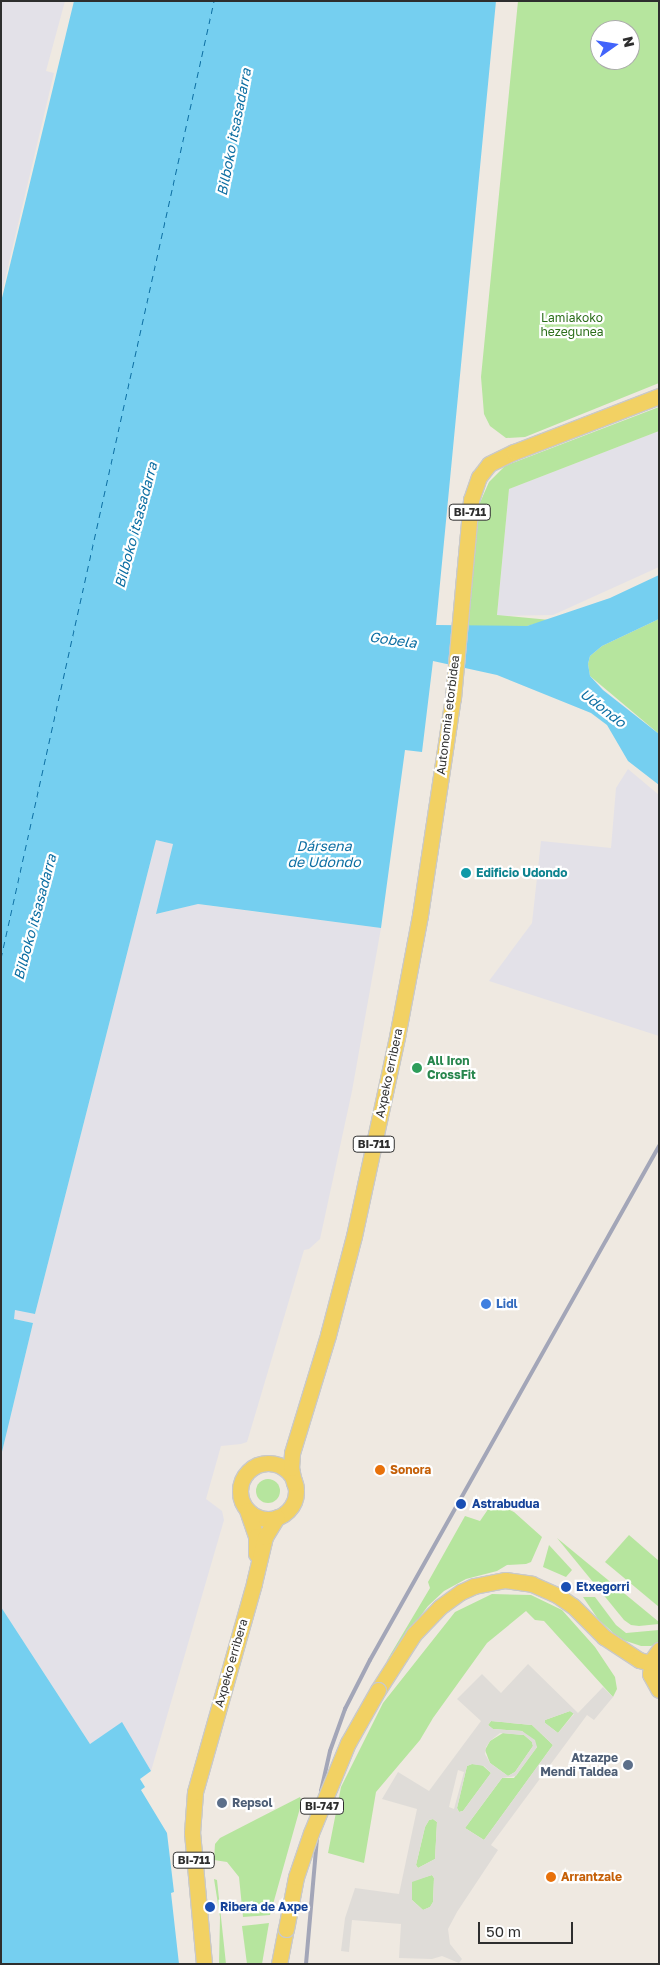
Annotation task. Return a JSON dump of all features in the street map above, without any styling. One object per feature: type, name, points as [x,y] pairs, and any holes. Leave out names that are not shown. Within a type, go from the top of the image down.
[{"type":"main road","name":"Autonomia etorbidea","points":[[430,843],[448,730],[472,500],[479,477],[490,464],[514,452],[659,396]]},
{"type":"main road","name":"Axpeko erribera","points":[[204,1964],[192,1833],[195,1792],[268,1530],[277,1517],[290,1508],[296,1492],[291,1462],[343,1278],[364,1191],[420,915],[430,843]]},
{"type":"main road","name":"Axpeko erribera","points":[[257,1568],[256,1536],[247,1510],[242,1502],[241,1484],[251,1469],[267,1463],[278,1455],[290,1441],[304,1416]]},
{"type":"main road","points":[[267,1463],[284,1469],[294,1483]]},
{"type":"main road","points":[[247,1510],[261,1518],[277,1517]]},
{"type":"main road","name":"BI-747","points":[[279,1964],[296,1877],[311,1833],[348,1744],[378,1690],[414,1634],[440,1607],[461,1592],[474,1586],[505,1580],[532,1584],[557,1594],[573,1606],[604,1638],[639,1660],[655,1657],[652,1681],[659,1690]]},
{"type":"main road","name":"Axpeko erribera","points":[[204,1758],[198,1836],[210,1964]]},
{"type":"shaded area","points":[[1,1],[65,1],[46,71],[54,73],[1,296]]},
{"type":"shaded area","points":[[659,431],[659,567],[553,615],[497,616],[509,489]]},
{"type":"shaded area","points":[[628,769],[659,795],[659,1036],[489,981],[532,923],[541,841],[611,848],[616,788]]},
{"type":"shaded area","points":[[156,840],[173,844],[157,914],[197,904],[381,928],[352,1091],[320,1239],[309,1249],[304,1250],[247,1442],[221,1446],[206,1499],[222,1511],[224,1520],[151,1771],[122,1723],[90,1744],[1,1607],[1,1456],[33,1323],[13,1319],[15,1309],[35,1314]]},
{"type":"shaded area","points":[[528,1664],[578,1713],[603,1687],[613,1697],[594,1720],[587,1715],[491,1845],[498,1850],[448,1929],[450,1944],[462,1959],[459,1963],[442,1956],[432,1959],[399,1958],[401,1924],[352,1920],[349,1952],[341,1951],[345,1918],[355,1888],[399,1894],[417,1809],[382,1799],[398,1772],[429,1791],[481,1721],[457,1699],[482,1674],[501,1693]],"holes":[[[570,1711],[574,1714],[558,1733],[545,1723],[545,1720]],[[491,1721],[532,1725],[553,1745],[484,1840],[465,1828],[502,1778],[516,1776],[537,1747],[535,1740],[522,1731],[493,1729],[488,1725]],[[500,1733],[524,1735],[532,1742],[533,1746],[515,1772],[508,1776],[490,1763],[485,1754],[486,1747]],[[472,1764],[484,1766],[491,1773],[463,1811],[459,1812],[457,1808],[467,1766]],[[458,1770],[464,1772],[454,1809],[449,1807]],[[433,1819],[437,1822],[435,1859],[418,1868],[416,1865],[425,1827],[429,1820]],[[432,1875],[434,1878],[433,1902],[430,1907],[423,1910],[412,1900],[412,1882]]]},
{"type":"green space","name":"Lamiakoko hezegunea","points":[[518,1],[659,1],[659,383],[525,437],[506,438],[490,426],[484,414],[481,377]]},
{"type":"green space","points":[[659,407],[659,431],[509,489],[497,615],[550,620],[527,626],[466,626],[479,505],[489,482],[505,466]]},
{"type":"green space","points":[[659,619],[659,734],[590,676],[588,664],[590,656],[602,646]]},
{"type":"green space","points":[[268,1479],[277,1482],[280,1491],[277,1500],[268,1503],[259,1500],[256,1491],[259,1482]]},
{"type":"green space","points":[[493,1502],[514,1512],[542,1537],[531,1562],[507,1565],[497,1571],[466,1579],[444,1591],[428,1606],[386,1662],[430,1588],[428,1582],[465,1516],[480,1521]]},
{"type":"green space","points":[[629,1535],[659,1561],[659,1607],[605,1562]]},
{"type":"green space","points":[[557,1538],[659,1622],[659,1624],[639,1626],[631,1625],[624,1620]]},
{"type":"green space","points":[[549,1545],[572,1570],[566,1577],[543,1567]]},
{"type":"green space","points":[[492,1594],[531,1595],[562,1610],[595,1647],[615,1677],[617,1689],[613,1697],[544,1621],[535,1620],[526,1611],[487,1643],[433,1718],[420,1740],[376,1792],[364,1863],[328,1853],[341,1787],[383,1703],[455,1612]]},
{"type":"green space","points":[[583,1597],[595,1597],[616,1625],[626,1633],[659,1630],[659,1642],[651,1646],[641,1646],[620,1639],[598,1619]]},
{"type":"green space","points":[[570,1711],[574,1713],[558,1733],[545,1723],[545,1720]]},
{"type":"green space","points":[[491,1721],[532,1725],[553,1745],[484,1840],[465,1828],[502,1778],[514,1778],[537,1747],[522,1731],[493,1729],[488,1725]]},
{"type":"green space","points":[[503,1733],[524,1735],[532,1742],[533,1746],[515,1772],[508,1776],[490,1763],[485,1750],[490,1741]]},
{"type":"green space","points":[[472,1764],[482,1765],[491,1773],[463,1811],[459,1812],[457,1808],[467,1766]]},
{"type":"green space","points":[[300,1797],[302,1801],[270,1915],[243,1917],[239,1877],[227,1862],[214,1860],[215,1844],[220,1838]]},
{"type":"green space","points":[[433,1819],[437,1822],[435,1859],[418,1868],[416,1865],[425,1827],[429,1820]]},
{"type":"green space","points":[[432,1875],[434,1878],[433,1902],[430,1907],[423,1910],[412,1900],[412,1881]]},
{"type":"green space","points":[[214,1879],[217,1880],[226,1964],[219,1964],[220,1917]]},
{"type":"green space","points":[[269,1923],[262,1964],[247,1964],[242,1926]]},
{"type":"water","points":[[74,1],[496,1],[436,625],[527,626],[610,598],[659,575],[659,619],[602,646],[590,656],[588,664],[590,676],[603,690],[659,734],[659,785],[628,761],[607,725],[591,713],[497,675],[433,661],[422,752],[405,750],[381,928],[198,904],[156,914],[173,844],[156,840],[35,1314],[15,1310],[14,1319],[33,1323],[1,1456],[1,302]]},
{"type":"water","points":[[1,1607],[90,1744],[122,1722],[151,1771],[140,1779],[145,1787],[141,1790],[167,1833],[174,1892],[171,1893],[179,1964],[1,1964]]},
{"type":"ferry route","points":[[1,958],[214,1]]},
{"type":"railway","points":[[306,1964],[321,1791],[330,1751],[345,1709],[370,1660],[659,1146]]},
{"type":"place","name":"Edificio Udondo","points":[[466,873]]},
{"type":"place","name":"All Iron CrossFit","points":[[417,1068]]},
{"type":"place","name":"Lidl","points":[[486,1304]]},
{"type":"place","name":"Sonora","points":[[380,1470]]},
{"type":"place","name":"Astrabudua","points":[[461,1504]]},
{"type":"place","name":"Etxegorri","points":[[566,1587]]},
{"type":"place","name":"Atzazpe Mendi Taldea","points":[[628,1765]]},
{"type":"place","name":"Repsol","points":[[222,1803]]},
{"type":"place","name":"Arrantzale","points":[[551,1877]]},
{"type":"place","name":"Ribera de Axpe","points":[[210,1907]]},
{"type":"water label","name":"Bilboko itsasadarra","points":[[234,132]]},
{"type":"water label","name":"Bilboko itsasadarra","points":[[136,525]]},
{"type":"water label","name":"Gobela","points":[[393,640]]},
{"type":"water label","name":"Udondo","points":[[603,708]]},
{"type":"water label","name":"Dársena de Udondo","points":[[324,854]]},
{"type":"water label","name":"Bilboko itsasadarra","points":[[35,917]]}]
